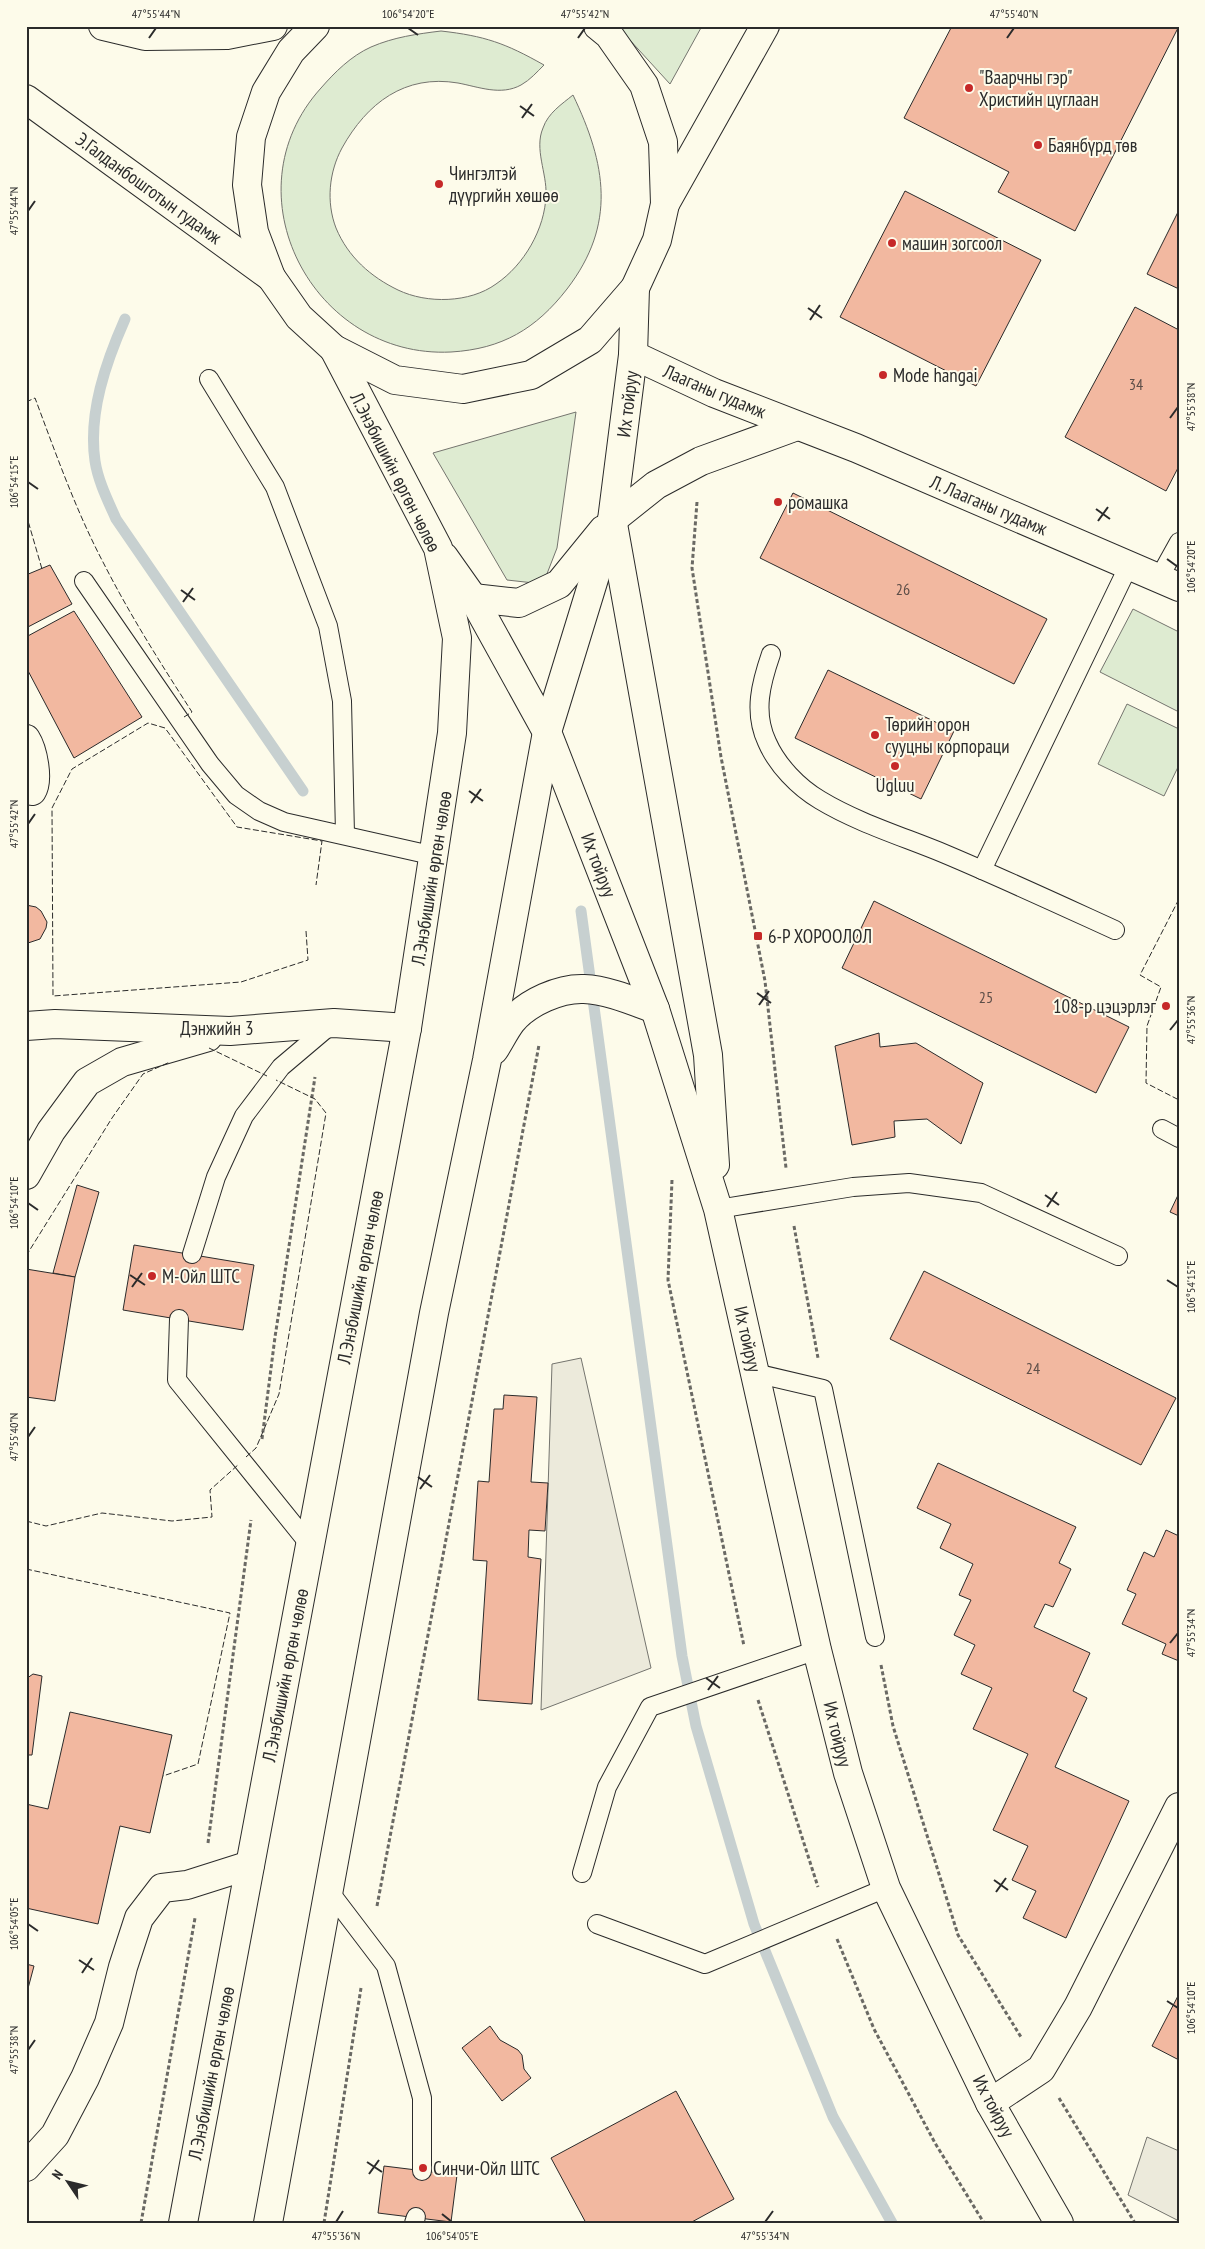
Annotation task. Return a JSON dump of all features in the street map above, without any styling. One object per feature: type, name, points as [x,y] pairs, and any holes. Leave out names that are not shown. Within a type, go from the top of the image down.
[{"type":"main road","points":[[103,26],[145,36],[186,31],[224,31],[273,26]]},
{"type":"main road","points":[[315,26],[291,51],[266,92],[252,138],[247,185],[252,223],[271,277],[298,317],[334,349],[395,380],[463,389],[531,375],[590,340],[635,288],[657,240],[665,204],[663,142],[644,85],[609,35],[598,26]]},
{"type":"main road","points":[[665,204],[765,26]]},
{"type":"main road","name":"Э.Галданбошготын гудамж","points":[[26,99],[271,277]]},
{"type":"main road","name":"Их тойруу","points":[[635,288],[633,355],[612,520],[547,732],[655,1008],[718,1209],[817,1650],[848,1773],[886,1888],[990,2103],[1059,2223]]},
{"type":"main road","name":"Л.Энэбишийн өргөн чөлөө","points":[[183,2223],[407,1028],[435,856],[452,733],[456,638],[438,548],[334,349]]},
{"type":"main road","name":"Лааганы гудамж","points":[[633,355],[714,393],[797,426]]},
{"type":"main road","points":[[473,598],[519,603],[559,584],[612,520],[656,485],[700,461],[797,426]]},
{"type":"main road","name":"Л. Лааганы гудамж","points":[[797,426],[856,448],[1169,583]]},
{"type":"main road","name":"Их тойруу","points":[[612,520],[708,1055],[718,1209]]},
{"type":"main road","points":[[268,2223],[432,1323],[488,1060],[547,732],[473,598],[438,548]]},
{"type":"main road","points":[[26,739],[32,748],[35,786],[32,791]]},
{"type":"main road","points":[[488,1060],[513,1020],[536,1002],[558,992],[584,988],[616,995],[655,1008]]},
{"type":"main road","name":"Дэнжийн 3","points":[[26,1026],[55,1024],[230,1031],[334,1023],[407,1028]]},
{"type":"main road","points":[[26,1175],[51,1131],[87,1082],[122,1062],[230,1031]]},
{"type":"main road","points":[[990,2103],[1041,2069],[1078,2007],[1179,1807]]},
{"type":"main road","points":[[26,2166],[55,2135],[85,2078],[109,2023],[123,1967],[139,1918],[162,1888],[187,1885],[250,1865]]},
{"type":"lane","points":[[209,380],[275,487],[328,626],[342,701],[345,834]]},
{"type":"lane","points":[[1169,583],[1179,542]]},
{"type":"lane","points":[[982,870],[1128,565]]},
{"type":"lane","points":[[84,582],[210,764],[236,795],[259,811],[284,822],[345,834],[435,856]]},
{"type":"lane","points":[[771,654],[759,696],[760,719],[766,741],[791,777],[818,799],[837,810],[982,870],[1115,930]]},
{"type":"lane","points":[[192,1254],[216,1177],[244,1116],[281,1067],[334,1023]]},
{"type":"lane","points":[[1162,1129],[1179,1138]]},
{"type":"lane","points":[[718,1209],[853,1187],[909,1184],[981,1193],[1118,1256]]},
{"type":"lane","points":[[178,1319],[177,1380],[310,1545]]},
{"type":"lane","points":[[755,1372],[823,1389],[875,1637]]},
{"type":"lane","points":[[582,1873],[607,1787],[650,1707],[817,1650]]},
{"type":"lane","points":[[597,1924],[705,1964],[886,1888]]},
{"type":"lane","points":[[328,1891],[386,1966],[422,2098],[422,2171]]},
{"type":"path","points":[[700,461],[692,568],[721,757],[765,981],[789,1198],[823,1389]]},
{"type":"path","points":[[324,2223],[370,1946],[540,1040]]},
{"type":"path","points":[[141,2223],[214,1809],[275,1337],[315,1076]]},
{"type":"path","points":[[672,1170],[668,1280],[749,1672],[826,1913],[874,2028],[935,2143],[984,2223]]},
{"type":"path","points":[[875,1637],[893,1726],[958,1935],[1135,2223]]},
{"type":"green space","points":[[617,26],[702,26],[670,84]]},
{"type":"green space","points":[[441,31],[483,38],[518,51],[544,65],[521,85],[506,90],[490,90],[439,81],[421,83],[390,95],[363,118],[342,148],[334,167],[330,187],[331,208],[336,228],[347,248],[361,265],[379,279],[398,290],[409,295],[435,299],[461,298],[474,295],[486,290],[506,276],[524,256],[542,221],[546,195],[540,153],[543,128],[552,113],[573,95],[593,145],[599,170],[601,193],[600,217],[594,241],[583,265],[555,303],[530,326],[502,341],[486,347],[451,352],[402,347],[359,328],[324,299],[299,262],[284,220],[282,175],[294,130],[321,88],[344,65],[371,47],[388,41],[406,36]]},
{"type":"green space","points":[[576,412],[557,548],[543,584],[507,580],[433,453]]},
{"type":"green space","points":[[1133,609],[1179,632],[1179,712],[1100,672]]},
{"type":"green space","points":[[1127,704],[1179,729],[1179,765],[1164,796],[1098,764]]},
{"type":"shaded area","points":[[581,1358],[651,1668],[541,1710],[552,1364]]},
{"type":"shaded area","points":[[1147,2137],[1179,2151],[1179,2221],[1128,2195]]},
{"type":"building","name":"Баянбүрд төв","points":[[952,26],[1179,26],[1075,231],[998,192],[1009,172],[904,118]]},
{"type":"building","points":[[905,191],[1041,260],[976,386],[840,317]]},
{"type":"building","points":[[1179,210],[1179,289],[1147,274]]},
{"type":"building","points":[[1135,307],[1179,330],[1179,466],[1166,491],[1065,437]]},
{"type":"building","points":[[793,493],[1047,619],[1014,684],[760,558]]},
{"type":"building","points":[[50,565],[72,604],[26,628],[26,575]]},
{"type":"building","points":[[74,611],[142,717],[74,758],[26,667],[26,637]]},
{"type":"building","name":"Төрийн орон сууцны корпораци","points":[[828,670],[954,731],[921,799],[795,738]]},
{"type":"building","points":[[874,901],[1129,1027],[1096,1093],[842,968]]},
{"type":"building","points":[[26,905],[36,907],[41,911],[47,922],[40,939],[28,943],[26,943]]},
{"type":"building","points":[[879,1033],[880,1047],[916,1043],[983,1083],[961,1144],[927,1119],[894,1121],[895,1137],[852,1145],[835,1046]]},
{"type":"building","points":[[77,1185],[99,1192],[75,1277],[53,1273]]},
{"type":"building","points":[[1179,1193],[1179,1216],[1170,1212]]},
{"type":"building","points":[[134,1245],[254,1265],[243,1330],[123,1310]]},
{"type":"building","points":[[26,1269],[75,1277],[55,1401],[26,1397]]},
{"type":"building","points":[[924,1271],[1176,1398],[1141,1465],[890,1339]]},
{"type":"building","points":[[504,1395],[537,1397],[531,1482],[548,1483],[545,1531],[529,1530],[528,1557],[541,1559],[532,1704],[478,1700],[487,1561],[473,1560],[478,1481],[489,1482],[494,1409],[503,1409]]},
{"type":"building","points":[[938,1463],[1076,1527],[1059,1563],[1071,1569],[1053,1607],[1045,1604],[1034,1627],[1090,1653],[1073,1691],[1087,1698],[1055,1767],[1129,1801],[1066,1938],[1023,1918],[1036,1891],[1012,1880],[1028,1846],[993,1830],[1028,1754],[973,1729],[992,1688],[961,1674],[975,1645],[954,1635],[971,1600],[959,1595],[973,1564],[940,1548],[951,1524],[917,1508]]},
{"type":"building","points":[[1166,1530],[1179,1536],[1179,1661],[1162,1654],[1166,1644],[1122,1624],[1136,1594],[1127,1590],[1144,1552],[1154,1557]]},
{"type":"building","points":[[33,1674],[42,1676],[32,1755],[26,1755],[26,1679]]},
{"type":"building","points":[[70,1712],[172,1735],[150,1833],[120,1826],[98,1924],[26,1908],[26,1804],[48,1809]]},
{"type":"building","points":[[26,1964],[34,1966],[26,1996]]},
{"type":"building","points":[[1179,1994],[1179,2060],[1152,2046]]},
{"type":"building","points":[[490,2026],[500,2040],[518,2050],[522,2055],[524,2069],[531,2078],[502,2101],[462,2048]]},
{"type":"building","points":[[676,2091],[734,2199],[690,2223],[586,2223],[551,2158]]},
{"type":"building","points":[[384,2166],[457,2175],[451,2222],[378,2213]]},
{"type":"waterway","points":[[125,319],[105,370],[96,406],[94,443],[98,476],[116,519],[303,791]]},
{"type":"waterway","points":[[581,911],[682,1656],[696,1726],[754,1924],[833,2117],[892,2223]]},
{"type":"fence","points":[[26,402],[35,398],[84,524],[135,621],[192,712],[184,717]]},
{"type":"fence","points":[[26,514],[42,569]]},
{"type":"fence","points":[[306,931],[308,960],[241,982],[53,996],[52,808],[72,769],[148,723],[165,728],[237,827],[322,841],[316,885]]},
{"type":"fence","points":[[1179,899],[1140,975],[1161,987],[1147,1026],[1146,1083],[1179,1100]]},
{"type":"fence","points":[[209,1048],[267,1076]]},
{"type":"fence","points":[[26,1256],[112,1118],[143,1074],[170,1062]]},
{"type":"fence","points":[[246,1457],[256,1448],[279,1394],[326,1113],[315,1099],[276,1080]]},
{"type":"fence","points":[[26,1521],[46,1526],[102,1513],[172,1521],[212,1517],[210,1490],[239,1464]]},
{"type":"fence","points":[[26,1569],[230,1613],[198,1764],[163,1776]]},
{"type":"place","name":"\"Ваарчны гэр\" Христийн цуглаан","points":[[969,88]]},
{"type":"place","name":"Баянбүрд төв","points":[[1038,145]]},
{"type":"place","name":"Чингэлтэй дүүргийн хөшөө","points":[[439,184]]},
{"type":"place","name":"машин зогсоол","points":[[892,243]]},
{"type":"place","name":"Mode hangai","points":[[883,375]]},
{"type":"place","name":"ромашка","points":[[778,502]]},
{"type":"place","name":"Төрийн орон сууцны корпораци","points":[[875,735]]},
{"type":"place","name":"Ugluu","points":[[895,766]]},
{"type":"place","name":"6-Р ХОРООЛОЛ","points":[[758,936]]},
{"type":"place","name":"108-р цэцэрлэг","points":[[1166,1006]]},
{"type":"place","name":"М-Ойл ШТС","points":[[152,1276]]},
{"type":"place","name":"Синчи-Ойл ШТС","points":[[423,2168]]}]
